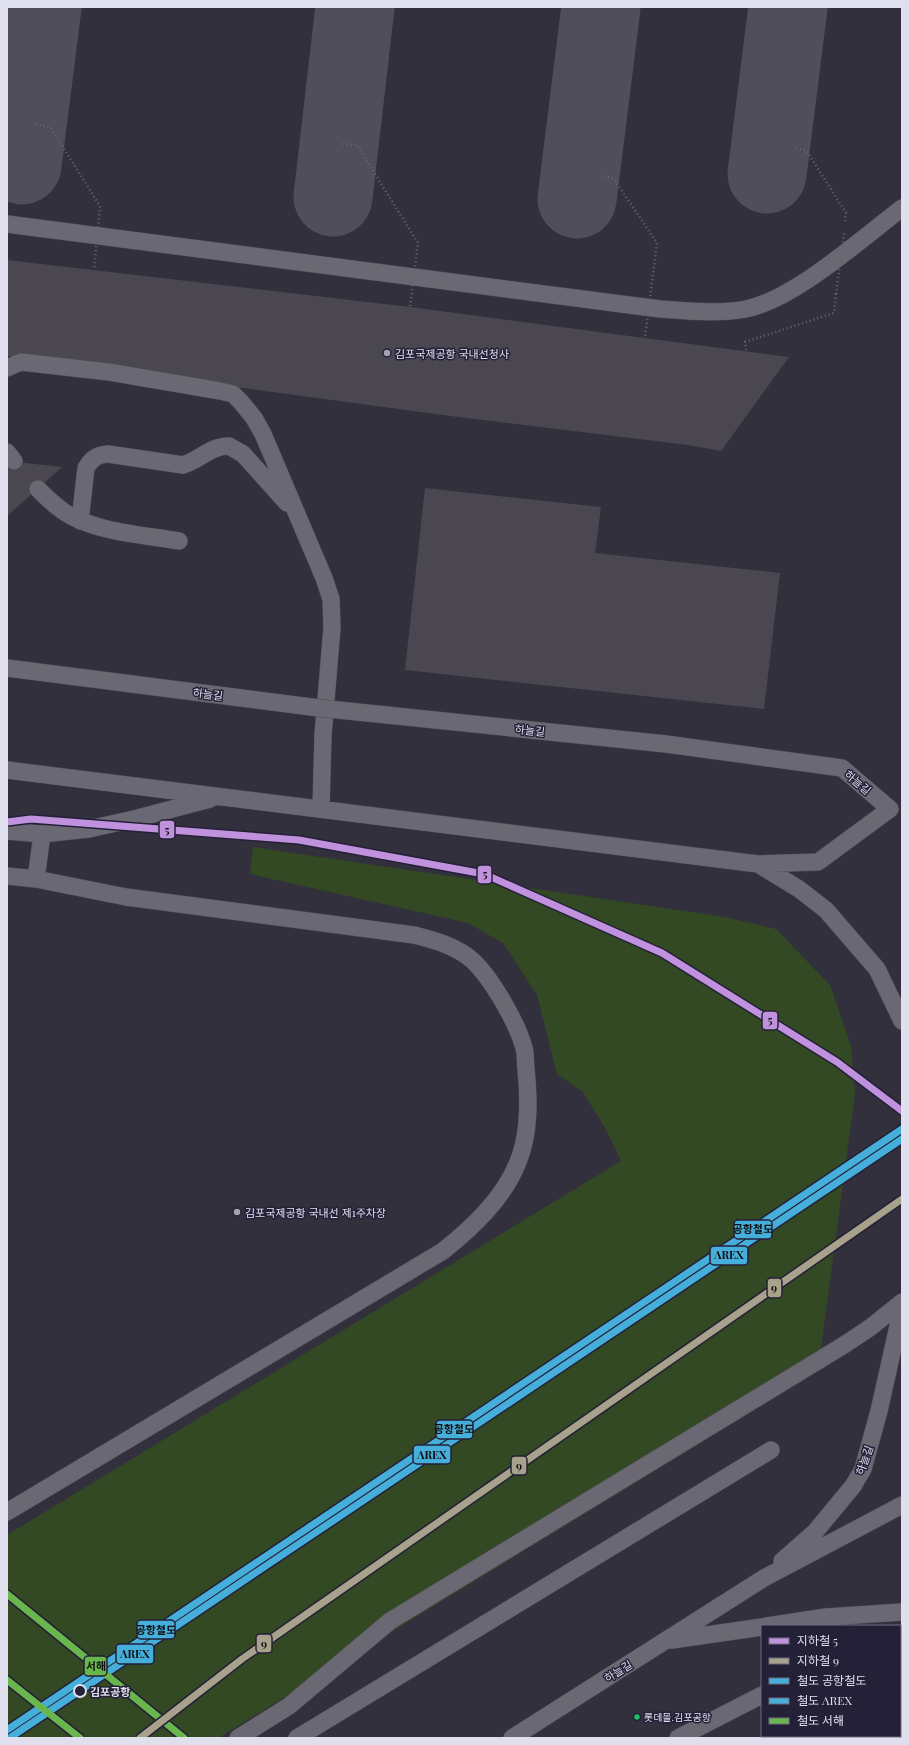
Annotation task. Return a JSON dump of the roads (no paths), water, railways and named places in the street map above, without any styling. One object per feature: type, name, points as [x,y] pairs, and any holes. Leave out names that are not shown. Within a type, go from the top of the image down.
[{"type":"lane","points":[[7,224],[660,309],[727,312],[748,308],[766,302],[806,281],[902,208]]},
{"type":"lane","points":[[7,368],[21,362],[109,372],[233,394],[254,418],[263,434],[324,578],[331,599],[332,628],[323,735],[321,809]]},
{"type":"lane","points":[[80,521],[86,468],[90,460],[100,455],[108,454],[183,465],[194,462],[212,449],[221,446],[230,446],[243,454],[297,514]]},
{"type":"lane","points":[[38,489],[56,506],[80,521],[102,527],[179,541]]},
{"type":"lane","name":"하늘길","points":[[7,668],[319,708],[666,744],[842,768],[896,809],[818,862],[758,864],[7,770]]},
{"type":"lane","name":"하늘길","points":[[7,831],[42,834],[89,829],[126,821],[218,796]]},
{"type":"lane","points":[[36,879],[42,834]]},
{"type":"lane","name":"하늘길","points":[[758,864],[799,889],[826,910],[877,969],[902,1021]]},
{"type":"lane","points":[[7,876],[36,879],[126,897],[414,935],[444,943],[468,957],[490,982],[509,1013],[524,1048],[528,1088],[527,1130],[518,1162],[502,1191],[473,1226],[442,1251],[7,1512]]},
{"type":"lane","points":[[238,1738],[289,1706],[390,1621],[844,1346],[902,1302]]},
{"type":"lane","name":"하늘길","points":[[764,1578],[815,1532],[853,1486],[863,1469],[879,1411],[902,1308]]},
{"type":"lane","points":[[297,1738],[771,1450]]},
{"type":"lane","name":"하늘길","points":[[512,1738],[764,1578],[902,1505]]},
{"type":"lane","points":[[774,1625],[826,1617],[902,1612]]},
{"type":"lane","points":[[666,1641],[761,1627]]},
{"type":"lane","points":[[678,1738],[761,1696]]},
{"type":"metro line","name":"5","points":[[7,822],[31,819],[299,840],[484,874],[662,953],[837,1062],[902,1111]]},
{"type":"metro line","name":"9","points":[[140,1738],[242,1659],[902,1199]]},
{"type":"rail line","name":"공항철도","points":[[7,1730],[902,1129]]},
{"type":"rail line","name":"AREX","points":[[11,1737],[902,1139]]},
{"type":"rail line","name":"서해","points":[[7,1594],[184,1738]]},
{"type":"rail line","name":"서해","points":[[7,1680],[80,1738]]},
{"type":"place","name":"김포국제공항 국내선청사","points":[[387,353]]},
{"type":"place","name":"김포국제공항 국내선 제1주차장","points":[[237,1212]]},
{"type":"place","name":"김포공항","points":[[80,1691]]},
{"type":"place","name":"롯데몰.김포공항","points":[[637,1717]]}]
